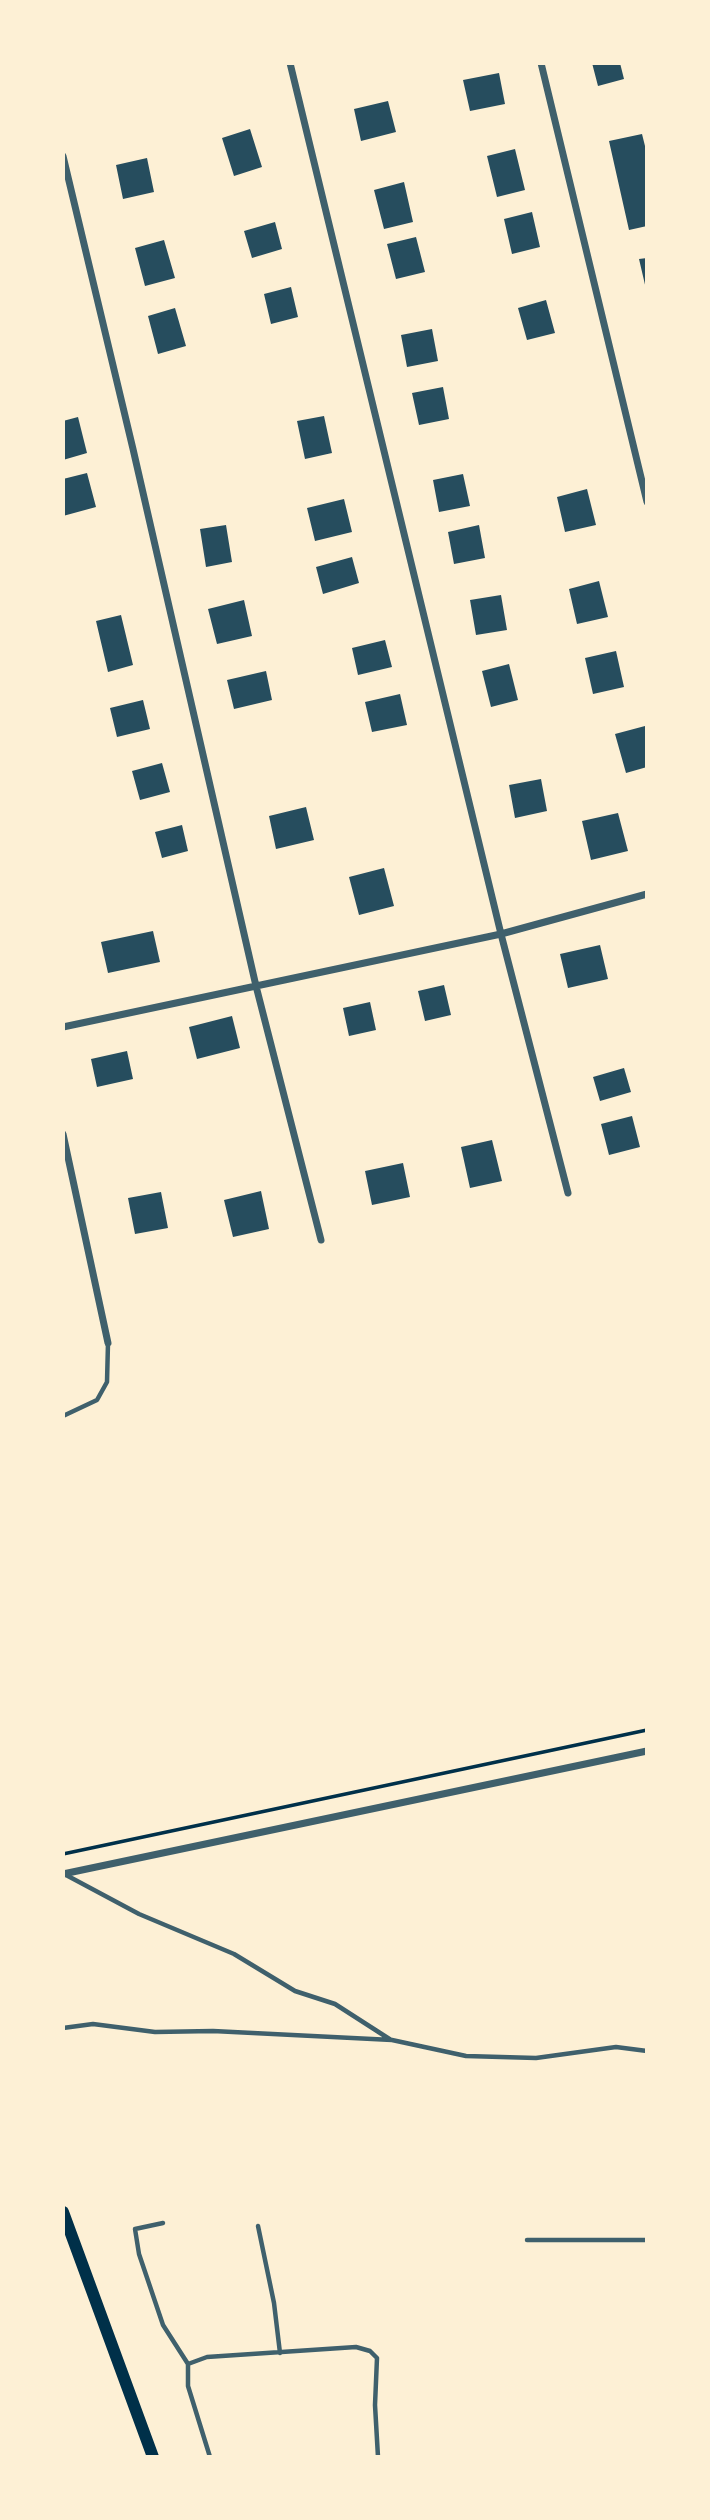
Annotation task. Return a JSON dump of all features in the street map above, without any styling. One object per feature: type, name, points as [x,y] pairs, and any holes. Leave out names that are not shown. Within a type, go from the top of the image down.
[{"type":"main road","points":[[63,2213],[153,2457]]},
{"type":"street","points":[[290,63],[501,934],[568,1193]]},
{"type":"street","points":[[541,63],[647,502]]},
{"type":"street","points":[[63,156],[256,986],[321,1240]]},
{"type":"street","points":[[63,1027],[501,934],[647,894]]},
{"type":"street","points":[[63,1134],[108,1343]]},
{"type":"street","points":[[63,1874],[647,1751]]},
{"type":"lane","points":[[63,1416],[97,1400],[107,1382],[108,1343]]},
{"type":"lane","points":[[63,1874],[139,1914],[234,1954],[295,1991],[335,2004],[392,2040]]},
{"type":"lane","points":[[63,2028],[93,2025],[155,2032],[213,2031],[392,2040],[466,2056],[536,2059],[615,2047],[647,2051]]},
{"type":"lane","points":[[163,2223],[135,2229],[139,2254],[163,2325],[188,2364],[188,2386],[210,2457]]},
{"type":"lane","points":[[258,2226],[274,2303],[280,2353]]},
{"type":"lane","points":[[527,2240],[647,2240]]},
{"type":"lane","points":[[188,2364],[207,2357],[356,2347],[370,2351],[377,2358],[375,2405],[378,2457]]},
{"type":"path","points":[[63,1854],[647,1730]]},
{"type":"building","points":[[592,63],[620,63],[624,79],[598,86]]},
{"type":"building","points":[[499,73],[505,104],[470,111],[463,80]]},
{"type":"building","points":[[388,101],[396,132],[361,141],[354,109]]},
{"type":"building","points":[[250,129],[262,167],[234,176],[222,138]]},
{"type":"building","points":[[642,134],[647,154],[647,226],[629,230],[609,141]]},
{"type":"building","points":[[515,149],[525,190],[497,197],[487,156]]},
{"type":"building","points":[[147,158],[154,192],[123,199],[116,165]]},
{"type":"building","points":[[404,182],[413,222],[384,229],[374,190]]},
{"type":"building","points":[[532,212],[540,247],[512,254],[504,219]]},
{"type":"building","points":[[275,222],[282,249],[252,258],[244,231]]},
{"type":"building","points":[[416,237],[425,272],[396,279],[387,244]]},
{"type":"building","points":[[164,240],[175,278],[145,286],[135,248]]},
{"type":"building","points":[[647,258],[647,289],[646,289],[639,259]]},
{"type":"building","points":[[291,287],[298,317],[271,324],[264,294]]},
{"type":"building","points":[[546,300],[555,333],[527,340],[518,308]]},
{"type":"building","points":[[175,308],[186,346],[158,354],[148,316]]},
{"type":"building","points":[[432,329],[438,361],[407,367],[401,335]]},
{"type":"building","points":[[443,387],[449,419],[419,425],[412,393]]},
{"type":"building","points":[[324,416],[332,453],[305,459],[297,421]]},
{"type":"building","points":[[78,417],[87,453],[63,460],[63,421]]},
{"type":"building","points":[[87,473],[96,507],[63,516],[63,479]]},
{"type":"building","points":[[463,474],[470,506],[439,512],[433,480]]},
{"type":"building","points":[[587,489],[596,525],[565,532],[557,497]]},
{"type":"building","points":[[344,499],[352,532],[315,541],[307,508]]},
{"type":"building","points":[[226,525],[232,562],[206,567],[200,529]]},
{"type":"building","points":[[479,525],[485,558],[454,564],[448,532]]},
{"type":"building","points":[[352,557],[359,583],[323,594],[316,567]]},
{"type":"building","points":[[599,581],[608,617],[577,624],[569,589]]},
{"type":"building","points":[[501,595],[507,630],[476,635],[470,600]]},
{"type":"building","points":[[244,600],[252,636],[217,644],[208,609]]},
{"type":"building","points":[[121,615],[133,665],[108,672],[96,621]]},
{"type":"building","points":[[385,640],[392,667],[358,675],[352,648]]},
{"type":"building","points":[[616,651],[624,687],[593,694],[585,658]]},
{"type":"building","points":[[509,664],[518,700],[491,707],[482,671]]},
{"type":"building","points":[[266,671],[272,700],[234,709],[227,680]]},
{"type":"building","points":[[400,694],[407,725],[372,732],[365,702]]},
{"type":"building","points":[[143,700],[150,729],[117,737],[110,708]]},
{"type":"building","points":[[645,726],[647,767],[626,773],[615,734]]},
{"type":"building","points":[[162,763],[170,792],[140,800],[132,771]]},
{"type":"building","points":[[541,779],[547,811],[515,818],[509,785]]},
{"type":"building","points":[[306,807],[314,840],[276,849],[269,816]]},
{"type":"building","points":[[618,813],[628,851],[591,860],[582,821]]},
{"type":"building","points":[[182,825],[188,851],[162,858],[155,832]]},
{"type":"building","points":[[384,868],[394,906],[359,915],[349,877]]},
{"type":"building","points":[[153,931],[160,962],[108,973],[101,942]]},
{"type":"building","points":[[600,945],[608,979],[568,988],[560,954]]},
{"type":"building","points":[[444,985],[451,1015],[425,1021],[418,991]]},
{"type":"building","points":[[370,1002],[376,1030],[349,1036],[343,1008]]},
{"type":"building","points":[[232,1016],[240,1048],[197,1059],[189,1027]]},
{"type":"building","points":[[127,1051],[133,1079],[97,1087],[91,1059]]},
{"type":"building","points":[[624,1068],[631,1092],[600,1101],[593,1077]]},
{"type":"building","points":[[632,1116],[640,1147],[609,1155],[601,1124]]},
{"type":"building","points":[[492,1140],[502,1181],[470,1188],[461,1147]]},
{"type":"building","points":[[403,1163],[410,1197],[372,1205],[365,1171]]},
{"type":"building","points":[[261,1191],[269,1229],[233,1237],[224,1200]]},
{"type":"building","points":[[161,1192],[168,1228],[135,1234],[128,1198]]}]
